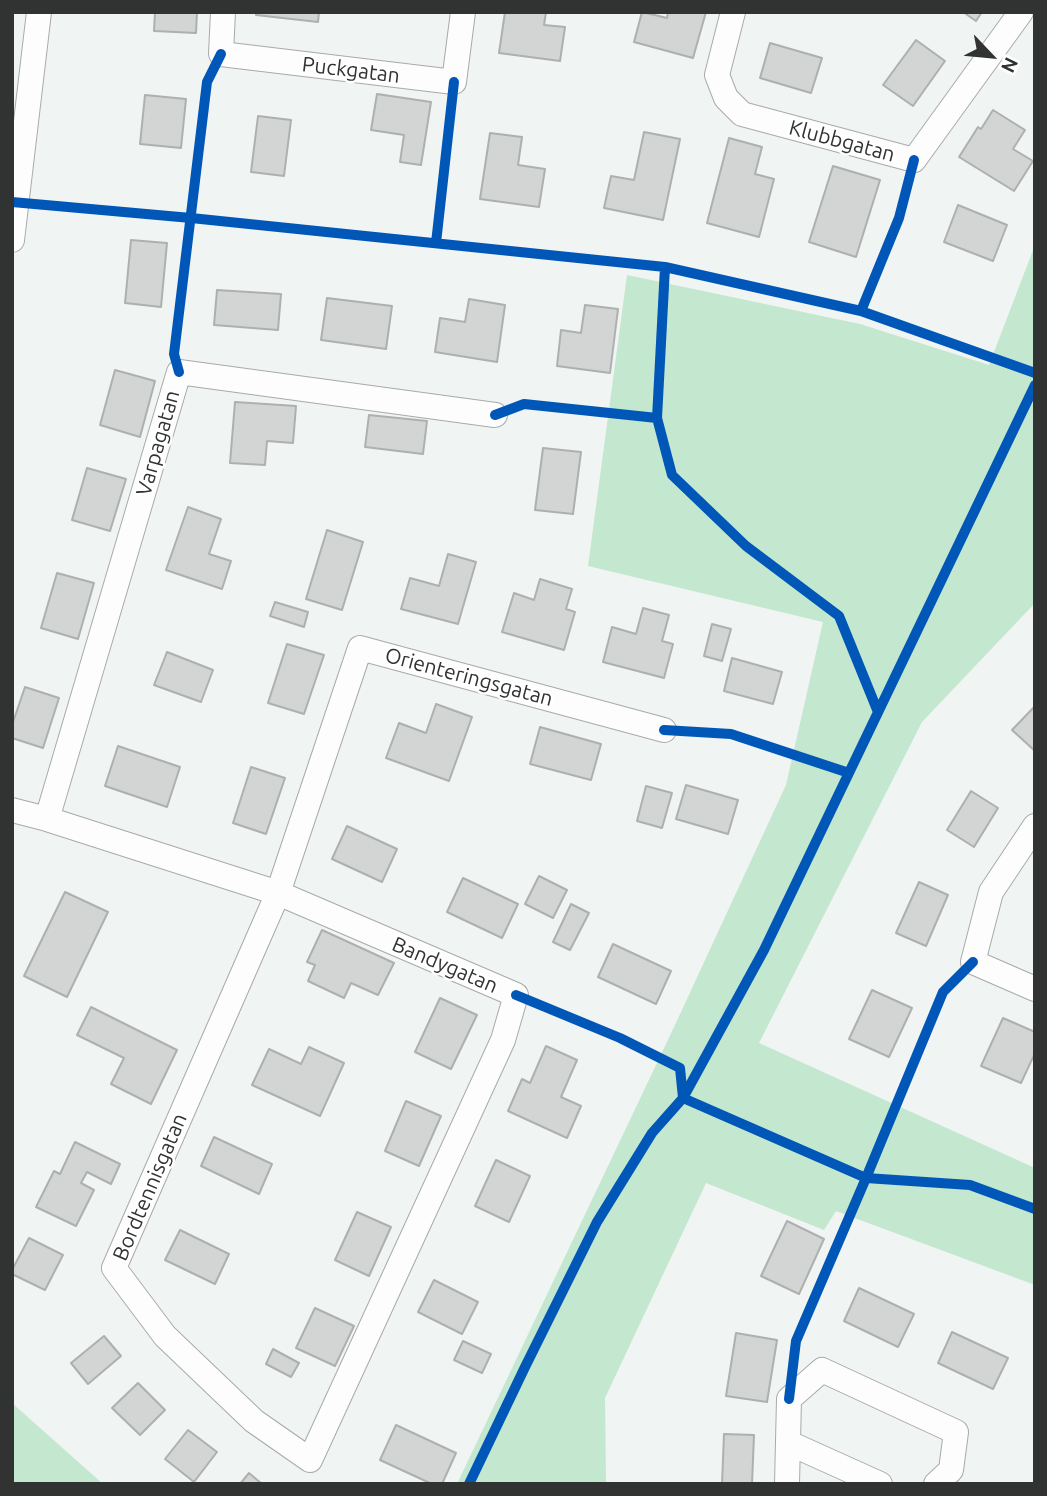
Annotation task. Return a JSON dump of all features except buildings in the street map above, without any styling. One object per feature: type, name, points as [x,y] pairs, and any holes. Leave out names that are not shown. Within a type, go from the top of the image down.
[{"type":"street","points":[[12,240],[39,12]]},
{"type":"street","name":"Puckgatan","points":[[223,12],[221,54],[454,82],[463,12]]},
{"type":"street","name":"Klubbgatan","points":[[733,12],[717,75],[726,98],[743,114],[914,160],[1021,12]]},
{"type":"street","name":"Varpagatan","points":[[47,819],[178,372],[495,415]]},
{"type":"street","name":"Orienteringsgatan","points":[[278,892],[360,648],[664,730]]},
{"type":"street","name":"Bandygatan","points":[[12,810],[278,892],[516,995],[503,1040],[310,1460]]},
{"type":"street","points":[[1035,826],[991,892],[973,962],[1035,989]]},
{"type":"street","name":"Bordtennisgatan","points":[[278,892],[114,1268],[164,1336],[254,1421],[310,1460]]},
{"type":"street","points":[[787,1484],[789,1399],[822,1370],[956,1432],[951,1470],[936,1484]]},
{"type":"street","points":[[789,1443],[880,1484]]},
{"type":"green space","points":[[1035,245],[1035,603],[922,722],[759,1043],[1035,1168],[1035,1285],[836,1211],[824,1230],[706,1183],[605,1398],[606,1484],[457,1484],[786,785],[823,622],[588,566],[627,275],[860,324],[989,365]]},
{"type":"green space","points":[[12,1403],[103,1484],[12,1484]]},
{"type":"cycle path","points":[[179,372],[174,354],[207,82],[221,54]]},
{"type":"cycle path","points":[[436,243],[454,82]]},
{"type":"cycle path","points":[[861,311],[899,218],[914,160]]},
{"type":"cycle path","points":[[12,202],[665,267],[861,311],[1035,373]]},
{"type":"cycle path","points":[[665,267],[657,418],[672,475],[746,546],[839,616],[878,712]]},
{"type":"cycle path","points":[[469,1484],[597,1222],[652,1133],[683,1098],[764,950],[1035,385]]},
{"type":"cycle path","points":[[495,415],[524,404],[657,418]]},
{"type":"cycle path","points":[[664,730],[731,734],[849,773]]},
{"type":"cycle path","points":[[789,1399],[796,1341],[943,992],[973,962]]},
{"type":"cycle path","points":[[516,995],[620,1038],[680,1068],[683,1098],[866,1178],[970,1185],[1035,1209]]}]
